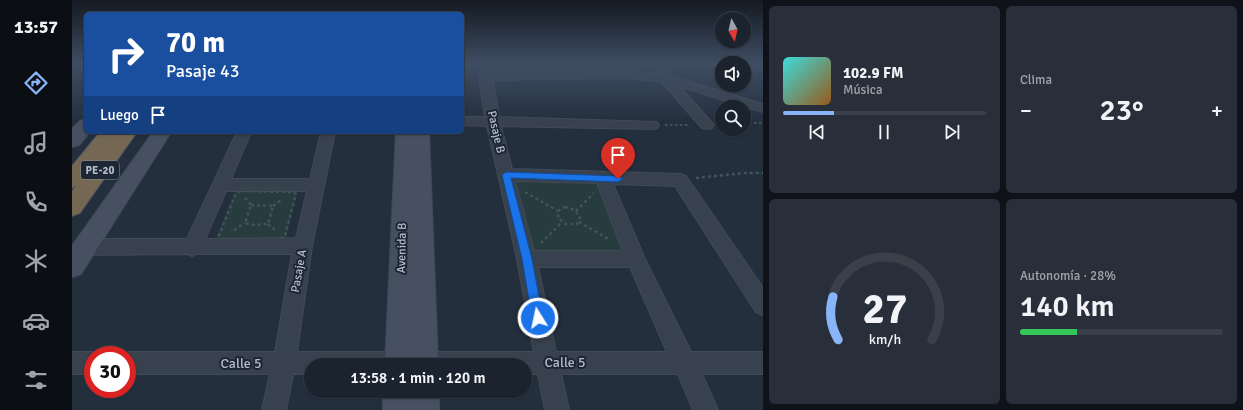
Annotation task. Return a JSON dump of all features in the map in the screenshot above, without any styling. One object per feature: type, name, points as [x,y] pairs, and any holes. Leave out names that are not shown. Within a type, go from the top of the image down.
[{"type":"highway","name":"PE-20","points":[[72,180],[109,134]]},
{"type":"highway","name":"PE-20","points":[[72,207],[127,134]]},
{"type":"street","name":"Pasaje B","points":[[487,83],[492,122],[527,259],[546,362],[557,410]]},
{"type":"street","points":[[670,83],[707,125]]},
{"type":"street","points":[[682,83],[763,108]]},
{"type":"street","points":[[464,122],[652,125]]},
{"type":"street","points":[[72,266],[161,134]]},
{"type":"street","points":[[192,248],[243,134]]},
{"type":"street","name":"Pasaje A","points":[[274,410],[284,363],[304,246],[328,134]]},
{"type":"street","name":"Avenida B","points":[[405,134],[411,358]]},
{"type":"street","name":"Avenida B","points":[[412,358],[420,134]]},
{"type":"street","points":[[506,175],[600,184],[680,180],[763,305]]},
{"type":"street","points":[[600,184],[685,362],[706,410]]},
{"type":"street","points":[[220,185],[316,185]]},
{"type":"street","points":[[85,247],[192,248],[304,246]]},
{"type":"street","points":[[527,259],[636,258]]},
{"type":"street","points":[[72,363],[84,363]]},
{"type":"street","name":"Calle 5","points":[[136,363],[284,363],[304,365]]},
{"type":"street","name":"Calle 5","points":[[532,363],[763,363]]},
{"type":"street","name":"Avenida B","points":[[399,410],[403,398]]},
{"type":"street","name":"Avenida B","points":[[419,398],[423,410]]},
{"type":"path","points":[[751,123],[763,123]]},
{"type":"path","points":[[680,180],[744,173],[763,173]]},
{"type":"path","points":[[576,210],[600,184]]},
{"type":"path","points":[[519,188],[558,211]]},
{"type":"path","points":[[240,191],[292,192],[296,194],[285,236],[281,239],[224,240],[219,236],[236,193],[240,191]]},
{"type":"path","points":[[251,205],[273,206],[268,224],[253,225],[245,223],[251,205]]},
{"type":"path","points":[[558,211],[566,207],[576,210],[579,214],[580,222]]},
{"type":"path","points":[[558,211],[557,215],[562,222],[572,225],[580,222]]},
{"type":"path","points":[[540,243],[562,222]]},
{"type":"path","points":[[580,222],[616,244]]},
{"type":"green space","points":[[518,182],[595,184],[600,187],[626,251],[542,256],[530,251],[515,186]]},
{"type":"green space","points":[[240,190],[292,190],[297,193],[285,241],[220,242],[217,236],[234,193]]},
{"type":"route","points":[[538,318],[527,259],[506,175],[618,179]]}]
